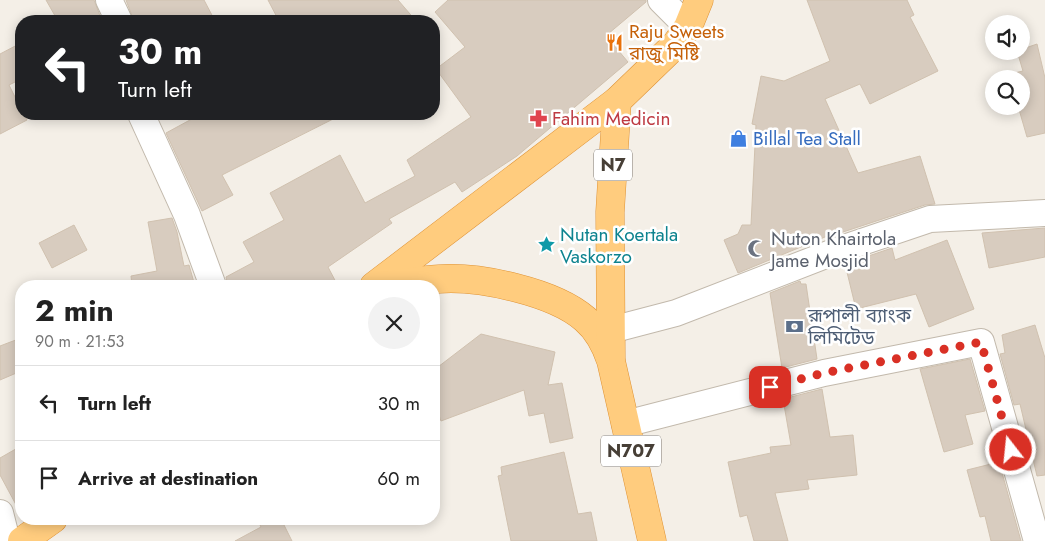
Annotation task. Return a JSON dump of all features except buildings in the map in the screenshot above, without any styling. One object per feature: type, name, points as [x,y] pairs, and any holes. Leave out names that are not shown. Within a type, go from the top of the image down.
[{"type":"highway","name":"N7","points":[[382,280],[618,101],[676,44],[688,27],[699,0]]},
{"type":"highway","name":"N7","points":[[611,361],[610,212],[618,101]]},
{"type":"highway","points":[[432,280],[461,280],[507,287],[557,302],[585,319],[606,347],[611,361]]},
{"type":"highway","name":"N707","points":[[611,361],[652,541]]},
{"type":"highway","points":[[22,541],[45,525]]},
{"type":"street","points":[[109,0],[116,15]]},
{"type":"street","points":[[661,0],[688,27]]},
{"type":"street","points":[[144,120],[187,216],[211,280]]},
{"type":"street","points":[[611,330],[676,313],[844,248],[930,219],[1045,213]]},
{"type":"street","points":[[625,424],[824,373],[981,342],[1037,541]]},
{"type":"street","points":[[0,513],[7,541]]},
{"type":"place","name":"Raju Sweets রাজু মিষ্টি","points":[[615,42]]},
{"type":"place","name":"Fahim Medicin","points":[[538,118]]},
{"type":"place","name":"Billal Tea Stall","points":[[739,138]]},
{"type":"place","name":"Nutan Koertala Vaskorzo","points":[[546,245]]},
{"type":"place","name":"Nuton Khairtola Jame Mosjid","points":[[757,249]]},
{"type":"place","name":"রূপালী ব্যাংক লিমিটেড","points":[[794,326]]},
{"type":"route","points":[[770,387],[824,373],[981,342],[1011,450]]}]
